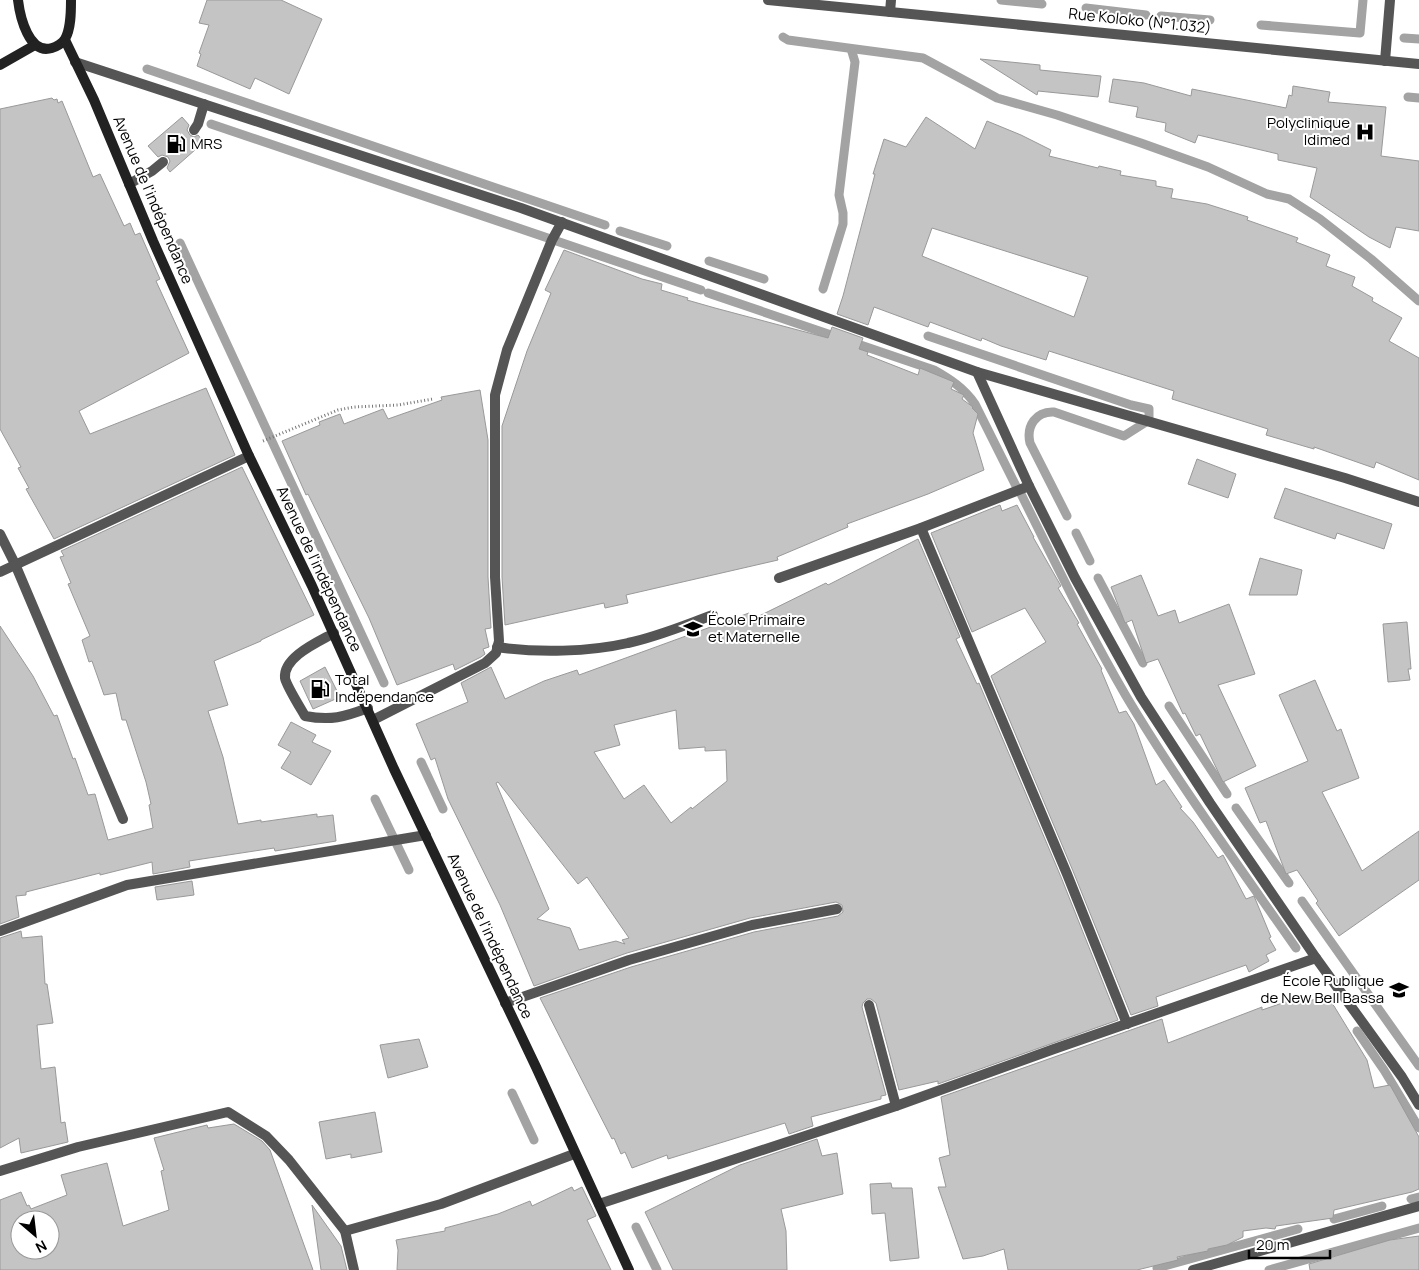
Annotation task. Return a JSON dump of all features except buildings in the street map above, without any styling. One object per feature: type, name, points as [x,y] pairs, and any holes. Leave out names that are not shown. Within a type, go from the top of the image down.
[{"type":"main road","points":[[18,0],[22,25],[35,45],[45,50],[55,47],[65,40],[72,0]]},
{"type":"main road","name":"Avenue de l'indépendance","points":[[65,40],[94,100],[247,452],[334,633],[629,1270]]},
{"type":"main road","points":[[0,65],[35,45]]},
{"type":"street","name":"Rue Koloko (N°1.032)","points":[[768,0],[1419,64]]},
{"type":"street","points":[[890,12],[891,0]]},
{"type":"street","points":[[1385,61],[1390,0]]},
{"type":"street","points":[[75,62],[562,222],[976,372],[1345,478],[1419,502]]},
{"type":"street","points":[[194,130],[198,124],[204,104]]},
{"type":"street","points":[[129,184],[152,171],[163,162]]},
{"type":"street","points":[[373,720],[485,663],[496,653],[499,641],[495,578],[495,395],[507,350],[552,240],[562,222]]},
{"type":"street","points":[[976,372],[1029,486],[1075,578],[1141,698],[1210,803],[1316,958],[1375,1037],[1419,1105]]},
{"type":"street","points":[[0,572],[247,452]]},
{"type":"street","points":[[779,578],[922,528],[1029,486]]},
{"type":"street","points":[[922,528],[1063,865],[1127,1024]]},
{"type":"street","points":[[0,534],[15,564],[123,819]]},
{"type":"street","points":[[497,647],[521,651],[577,650],[628,643],[713,615]]},
{"type":"street","points":[[334,633],[294,657],[288,666],[285,679],[305,716],[322,719],[340,718],[368,708]]},
{"type":"street","points":[[0,930],[127,885],[426,835]]},
{"type":"street","points":[[505,1003],[630,960],[752,926],[837,909]]},
{"type":"street","points":[[599,1204],[896,1106],[1316,958]]},
{"type":"street","points":[[869,1005],[896,1106]]},
{"type":"street","points":[[0,1171],[78,1147],[228,1112],[266,1136],[290,1160],[345,1231],[354,1270]]},
{"type":"street","points":[[345,1231],[441,1204],[574,1154]]},
{"type":"street","points":[[1193,1270],[1419,1206]]},
{"type":"path","points":[[247,452],[338,410],[354,407],[398,405],[433,399]]},
{"type":"waterway","points":[[1001,0],[1042,4]]},
{"type":"waterway","points":[[1261,25],[1360,33],[1363,0]]},
{"type":"waterway","points":[[1086,8],[1146,15]]},
{"type":"waterway","points":[[1161,16],[1210,20]]},
{"type":"waterway","points":[[783,37],[788,40],[923,58],[997,98],[1057,115],[1141,143],[1208,167],[1267,194],[1289,199],[1320,219],[1371,259],[1419,301]]},
{"type":"waterway","points":[[1404,38],[1419,39]]},
{"type":"waterway","points":[[823,289],[843,224],[843,213],[839,195],[855,62],[852,52]]},
{"type":"waterway","points":[[147,69],[605,225]]},
{"type":"waterway","points":[[1408,97],[1419,98]]},
{"type":"waterway","points":[[211,124],[701,290]]},
{"type":"waterway","points":[[620,231],[667,246]]},
{"type":"waterway","points":[[180,243],[384,683]]},
{"type":"waterway","points":[[709,261],[764,279]]},
{"type":"waterway","points":[[708,293],[934,370],[946,377],[956,384],[975,404],[1017,488]]},
{"type":"waterway","points":[[928,336],[1131,405],[1149,409],[1149,420]]},
{"type":"waterway","points":[[1067,516],[1030,443],[1031,425],[1037,417],[1048,412],[1054,412],[1124,436],[1146,422]]},
{"type":"waterway","points":[[1021,494],[1085,621],[1126,696],[1187,792],[1296,948]]},
{"type":"waterway","points":[[1076,533],[1090,561]]},
{"type":"waterway","points":[[1098,578],[1143,663]]},
{"type":"waterway","points":[[1169,706],[1227,794]]},
{"type":"waterway","points":[[421,762],[443,809]]},
{"type":"waterway","points":[[375,799],[409,870]]},
{"type":"waterway","points":[[1236,808],[1289,883]]},
{"type":"waterway","points":[[1302,901],[1419,1066]]},
{"type":"waterway","points":[[1357,1031],[1384,1070],[1419,1128]]},
{"type":"waterway","points":[[512,1093],[534,1140]]},
{"type":"waterway","points":[[1411,1199],[1419,1197]]},
{"type":"waterway","points":[[1334,1219],[1382,1206]]},
{"type":"waterway","points":[[636,1227],[657,1270]]},
{"type":"waterway","points":[[1269,1270],[1419,1228]]},
{"type":"waterway","points":[[1157,1268],[1298,1229]]},
{"type":"place","name":"Polyclinique Idimed","points":[[1365,132]]},
{"type":"place","name":"MRS","points":[[176,144]]},
{"type":"place","name":"École Primaire et Maternelle","points":[[693,629]]},
{"type":"place","name":"Total Indépendance","points":[[320,689]]},
{"type":"place","name":"École Publique de New Bell Bassa","points":[[1399,990]]}]
